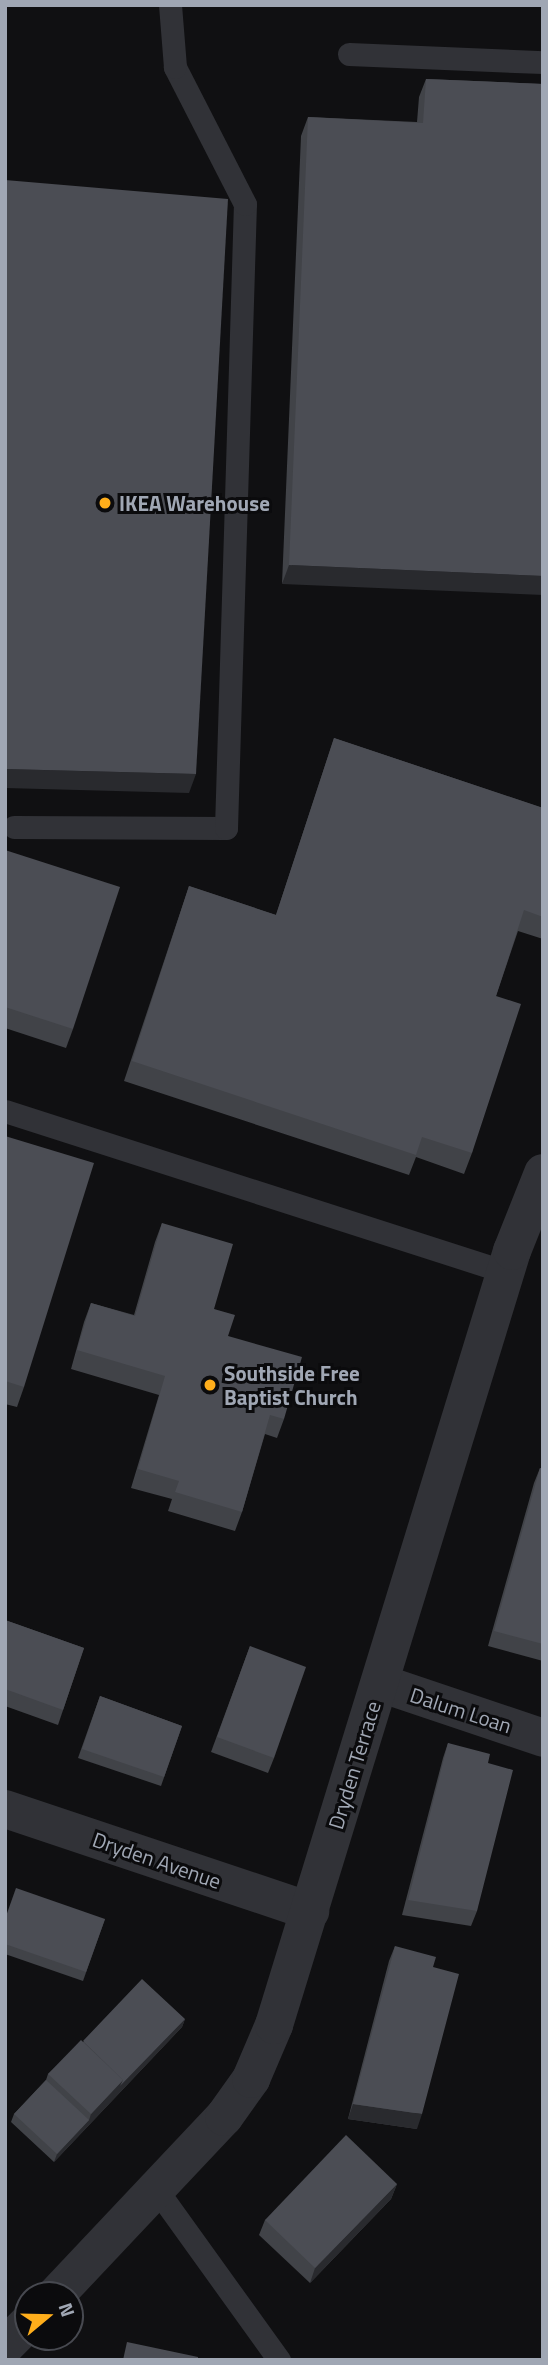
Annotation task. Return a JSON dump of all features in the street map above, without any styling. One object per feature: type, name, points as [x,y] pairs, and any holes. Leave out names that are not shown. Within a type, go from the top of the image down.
[{"type":"street","name":"Dryden Terrace","points":[[70,2281],[159,2193],[251,2079],[310,1911],[506,1272],[543,1173]]},
{"type":"street","name":"Dalum Loan","points":[[380,1683],[543,1738]]},
{"type":"street","name":"Dryden Avenue","points":[[5,1808],[310,1911]]},
{"type":"lane","points":[[14,827],[226,828],[245,204],[175,67],[170,5]]},
{"type":"lane","points":[[349,54],[543,62]]},
{"type":"lane","points":[[5,1111],[506,1272]]},
{"type":"lane","points":[[159,2193],[279,2360]]},
{"type":"building","points":[[426,79],[543,84],[543,576],[289,565],[308,117],[423,123]]},
{"type":"building","name":"IKEA Warehouse","points":[[5,180],[228,199],[196,774],[5,769]]},
{"type":"building","points":[[334,738],[543,808],[543,917],[524,910],[496,996],[521,1004],[472,1153],[422,1137],[416,1155],[132,1061],[189,886],[276,915]]},
{"type":"building","points":[[5,850],[120,887],[73,1029],[5,1007]]},
{"type":"building","points":[[5,1136],[94,1163],[24,1387],[5,1381]]},
{"type":"building","name":"Southside Free Baptist Church","points":[[162,1223],[233,1244],[214,1309],[235,1315],[228,1336],[302,1357],[284,1419],[270,1415],[242,1512],[175,1492],[179,1481],[138,1469],[165,1376],[77,1350],[91,1303],[135,1316]]},
{"type":"building","points":[[540,1468],[543,1469],[543,1644],[494,1631]]},
{"type":"building","points":[[5,1620],[84,1648],[63,1710],[5,1689]]},
{"type":"building","points":[[250,1646],[306,1667],[274,1758],[217,1737]]},
{"type":"building","points":[[100,1696],[182,1726],[164,1777],[82,1749]]},
{"type":"building","points":[[448,1743],[490,1754],[488,1763],[513,1770],[477,1911],[408,1900]]},
{"type":"building","points":[[16,1888],[105,1919],[86,1972],[5,1944],[5,1919]]},
{"type":"building","points":[[395,1946],[436,1957],[433,1967],[459,1974],[422,2114],[353,2104]]},
{"type":"building","points":[[142,1979],[185,2019],[120,2086],[123,2080],[83,2041]]},
{"type":"building","points":[[81,2040],[123,2080],[91,2114],[48,2074]]},
{"type":"building","points":[[46,2080],[89,2120],[57,2154],[14,2114]]},
{"type":"building","points":[[346,2135],[397,2184],[315,2268],[265,2220]]},
{"type":"building","points":[[127,2342],[198,2357],[198,2360],[123,2360]]},
{"type":"place","name":"IKEA Warehouse","points":[[105,503]]},
{"type":"place","name":"Southside Free Baptist Church","points":[[210,1385]]}]
